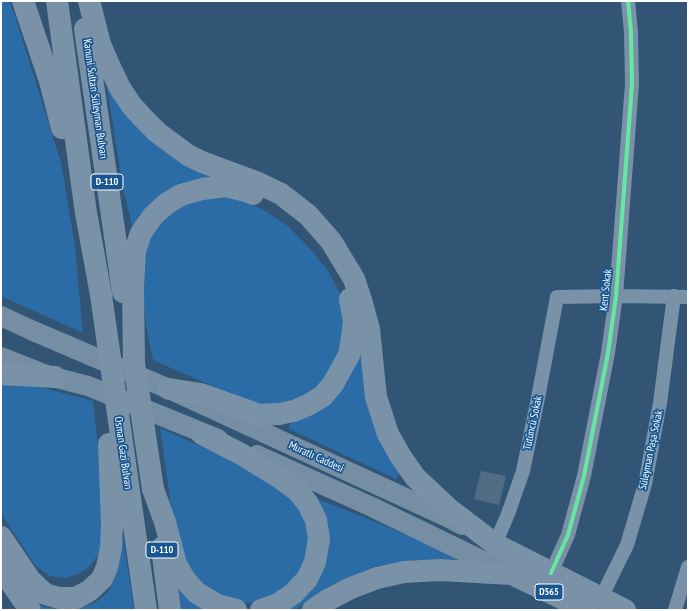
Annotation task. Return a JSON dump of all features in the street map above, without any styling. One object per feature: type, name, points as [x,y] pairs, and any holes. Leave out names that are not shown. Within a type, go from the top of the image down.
[{"type":"highway","points":[[24,1],[50,81],[68,152],[86,213]]},
{"type":"highway","name":"D-110","points":[[57,1],[86,213],[100,295]]},
{"type":"highway","name":"Kanuni Sultan Süleyman Bulvarı","points":[[81,1],[134,363]]},
{"type":"highway","points":[[89,1],[100,44],[120,88],[132,106],[158,133],[188,155],[202,162],[256,182],[281,194],[308,215],[331,241],[354,280],[361,300],[369,329],[376,397],[388,434],[401,456],[420,481],[449,509],[495,544]]},
{"type":"highway","points":[[134,363],[133,287],[135,251],[141,233],[153,216],[166,204],[181,195],[202,189],[226,186],[246,191],[286,212],[308,232],[324,251],[341,277],[351,302],[354,321],[349,355],[333,384],[323,396],[294,411],[279,414],[260,415],[201,394],[169,389]]},
{"type":"highway","points":[[1,537],[30,580],[45,594],[59,598],[76,598],[89,591],[102,579],[107,567],[111,548],[112,524],[108,430],[100,376],[98,347],[100,295]]},
{"type":"highway","name":"Osman Gazi Bulvarı","points":[[100,295],[146,610]]},
{"type":"highway","name":"D-110","points":[[134,363],[170,610]]},
{"type":"highway","points":[[1,374],[55,378]]},
{"type":"highway","points":[[202,434],[240,454],[280,478],[298,491],[308,504],[316,520],[319,539],[315,562],[307,579],[294,593],[278,604],[261,610]]},
{"type":"highway","points":[[153,489],[165,522],[176,564],[185,580],[197,593],[217,604],[236,610]]},
{"type":"highway","name":"Muratlı Caddesi","points":[[495,544],[551,573],[594,604]]},
{"type":"highway","points":[[1,568],[30,610]]},
{"type":"highway","points":[[313,610],[326,601],[351,588],[377,578],[404,572],[440,570],[512,574]]},
{"type":"highway","name":"Muratlı Caddesi","points":[[512,574],[594,604],[625,610]]},
{"type":"main road","name":"Muratlı Caddesi","points":[[1,316],[169,389],[449,518],[495,544]]},
{"type":"main road","name":"Muratlı Caddesi","points":[[1,357],[55,378],[88,386],[202,434],[237,446],[372,507],[512,574]]},
{"type":"street","name":"Kent Sokak","points":[[551,573],[568,535],[584,476],[608,353],[616,296],[632,84],[631,32],[628,1]]},
{"type":"street","name":"Tütüncü Sokak","points":[[495,544],[508,514],[523,471],[556,297],[616,296]]},
{"type":"street","points":[[616,296],[688,297]]},
{"type":"street","name":"Süleyman Paşa Sokak","points":[[594,604],[627,544],[645,484],[660,402],[674,296]]},
{"type":"street","points":[[675,610],[688,567]]},
{"type":"shaded area","points":[[1,1],[9,1],[16,19],[61,163],[75,247],[83,333],[1,296]]},
{"type":"shaded area","points":[[107,87],[111,87],[210,173],[209,178],[198,179],[185,183],[133,229],[123,188]]},
{"type":"shaded area","points":[[207,196],[237,198],[262,209],[288,226],[312,251],[328,271],[340,294],[345,318],[344,344],[322,383],[303,400],[272,406],[247,401],[153,360],[147,330],[140,268],[143,249],[165,217],[183,203]]},
{"type":"shaded area","points":[[359,324],[402,471],[396,479],[289,429],[289,425],[305,415]]},
{"type":"shaded area","points":[[1,382],[36,386],[93,401],[101,474],[101,543],[100,552],[95,559],[89,567],[78,574],[65,578],[50,576],[35,565],[1,513]]},
{"type":"shaded area","points":[[160,428],[257,472],[301,503],[313,544],[295,582],[277,595],[256,603],[235,602],[218,597],[192,574],[176,540]]},
{"type":"shaded area","points":[[317,499],[464,559],[413,560],[376,566],[347,578],[320,593],[295,610],[281,610],[303,595]]},
{"type":"shaded area","points":[[120,537],[123,537],[134,610],[66,610],[82,607],[96,602],[109,591],[115,577]]},
{"type":"shaded area","points":[[183,589],[211,610],[181,610],[179,591]]},
{"type":"shaded area","points":[[28,600],[48,608],[66,610],[37,610]]},
{"type":"building","points":[[481,471],[506,476],[499,505],[474,499]]},
{"type":"cycle path","points":[[551,573],[568,535],[584,476],[608,353],[616,296],[632,84],[631,32],[628,1]]}]
